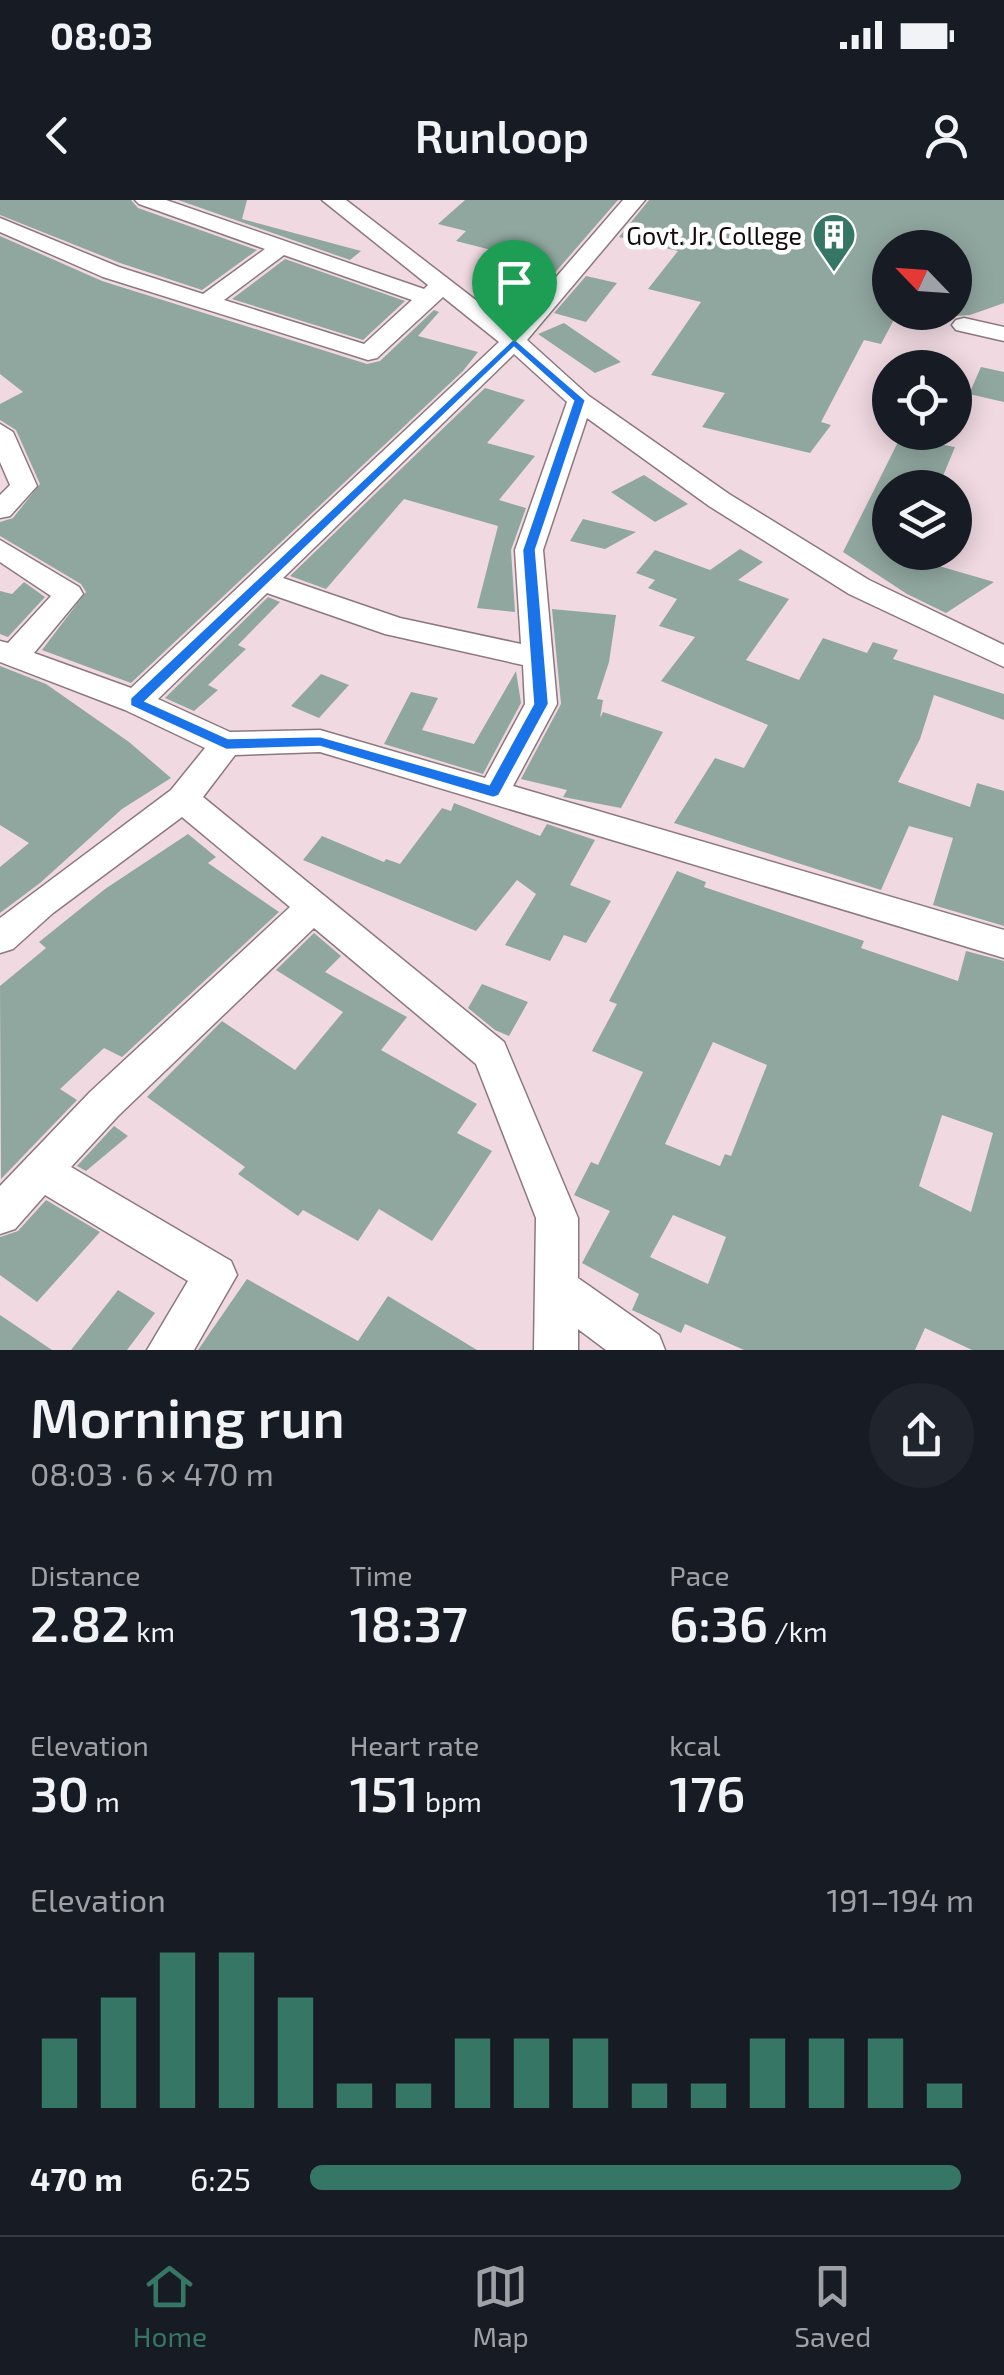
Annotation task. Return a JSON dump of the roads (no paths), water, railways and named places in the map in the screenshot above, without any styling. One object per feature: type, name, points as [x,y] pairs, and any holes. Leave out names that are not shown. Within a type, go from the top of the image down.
[{"type":"street","points":[[146,200],[281,246],[435,291]]},
{"type":"street","points":[[332,200],[435,291],[514,342],[580,400],[718,500],[860,588],[1004,658]]},
{"type":"street","points":[[136,702],[514,342],[634,200]]},
{"type":"street","points":[[0,224],[112,272],[368,354],[435,291]]},
{"type":"street","points":[[207,302],[281,246]]},
{"type":"street","points":[[972,328],[1004,334]]},
{"type":"street","points":[[493,792],[541,704],[529,550],[580,400]]},
{"type":"street","points":[[0,432],[24,486],[0,510]]},
{"type":"street","points":[[0,549],[69,594],[8,653],[136,702],[226,744],[320,742],[1004,944]]},
{"type":"street","points":[[261,581],[395,628],[538,658]]},
{"type":"street","points":[[0,939],[40,903],[183,799],[226,744]]},
{"type":"street","points":[[183,799],[491,1054],[556,1218],[556,1350]]},
{"type":"street","points":[[0,1215],[104,1104],[313,907]]},
{"type":"street","points":[[41,1171],[216,1275],[169,1350]]},
{"type":"street","points":[[556,1288],[643,1350]]},
{"type":"place","name":"Govt. Jr. College","points":[[834,273]]}]
